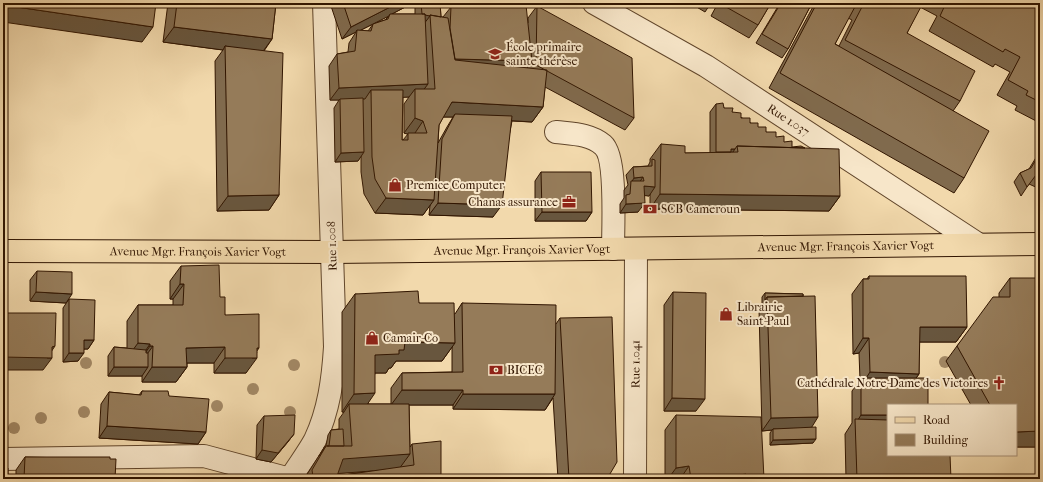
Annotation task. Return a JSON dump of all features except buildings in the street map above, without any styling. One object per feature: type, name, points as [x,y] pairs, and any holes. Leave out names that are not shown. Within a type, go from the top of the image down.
[{"type":"main road","name":"Avenue Mgr. François Xavier Vogt","points":[[3,251],[332,252],[1040,244]]},
{"type":"street","name":"Rue 1.008","points":[[290,479],[315,440],[326,410],[333,384],[336,347],[324,3]]},
{"type":"street","name":"Rue 1.037","points":[[594,3],[706,66],[978,244]]},
{"type":"street","points":[[556,132],[588,136],[604,146],[608,152],[613,175],[613,249]]},
{"type":"street","name":"Rue 1.041","points":[[635,479],[636,249]]},
{"type":"street","points":[[3,459],[204,456],[290,479]]},
{"type":"place","name":"École primaire sainte thérèse","points":[[495,54]]},
{"type":"place","name":"Premice Computer","points":[[395,185]]},
{"type":"place","name":"Chanas assurance","points":[[569,202]]},
{"type":"place","name":"SCB Cameroun","points":[[650,209]]},
{"type":"place","name":"Librairie Saint-Paul","points":[[726,314]]},
{"type":"place","name":"Camair-Co","points":[[372,338]]},
{"type":"place","name":"BICEC","points":[[496,370]]},
{"type":"place","name":"Cathédrale Notre-Dame des Victoires","points":[[999,383]]}]
